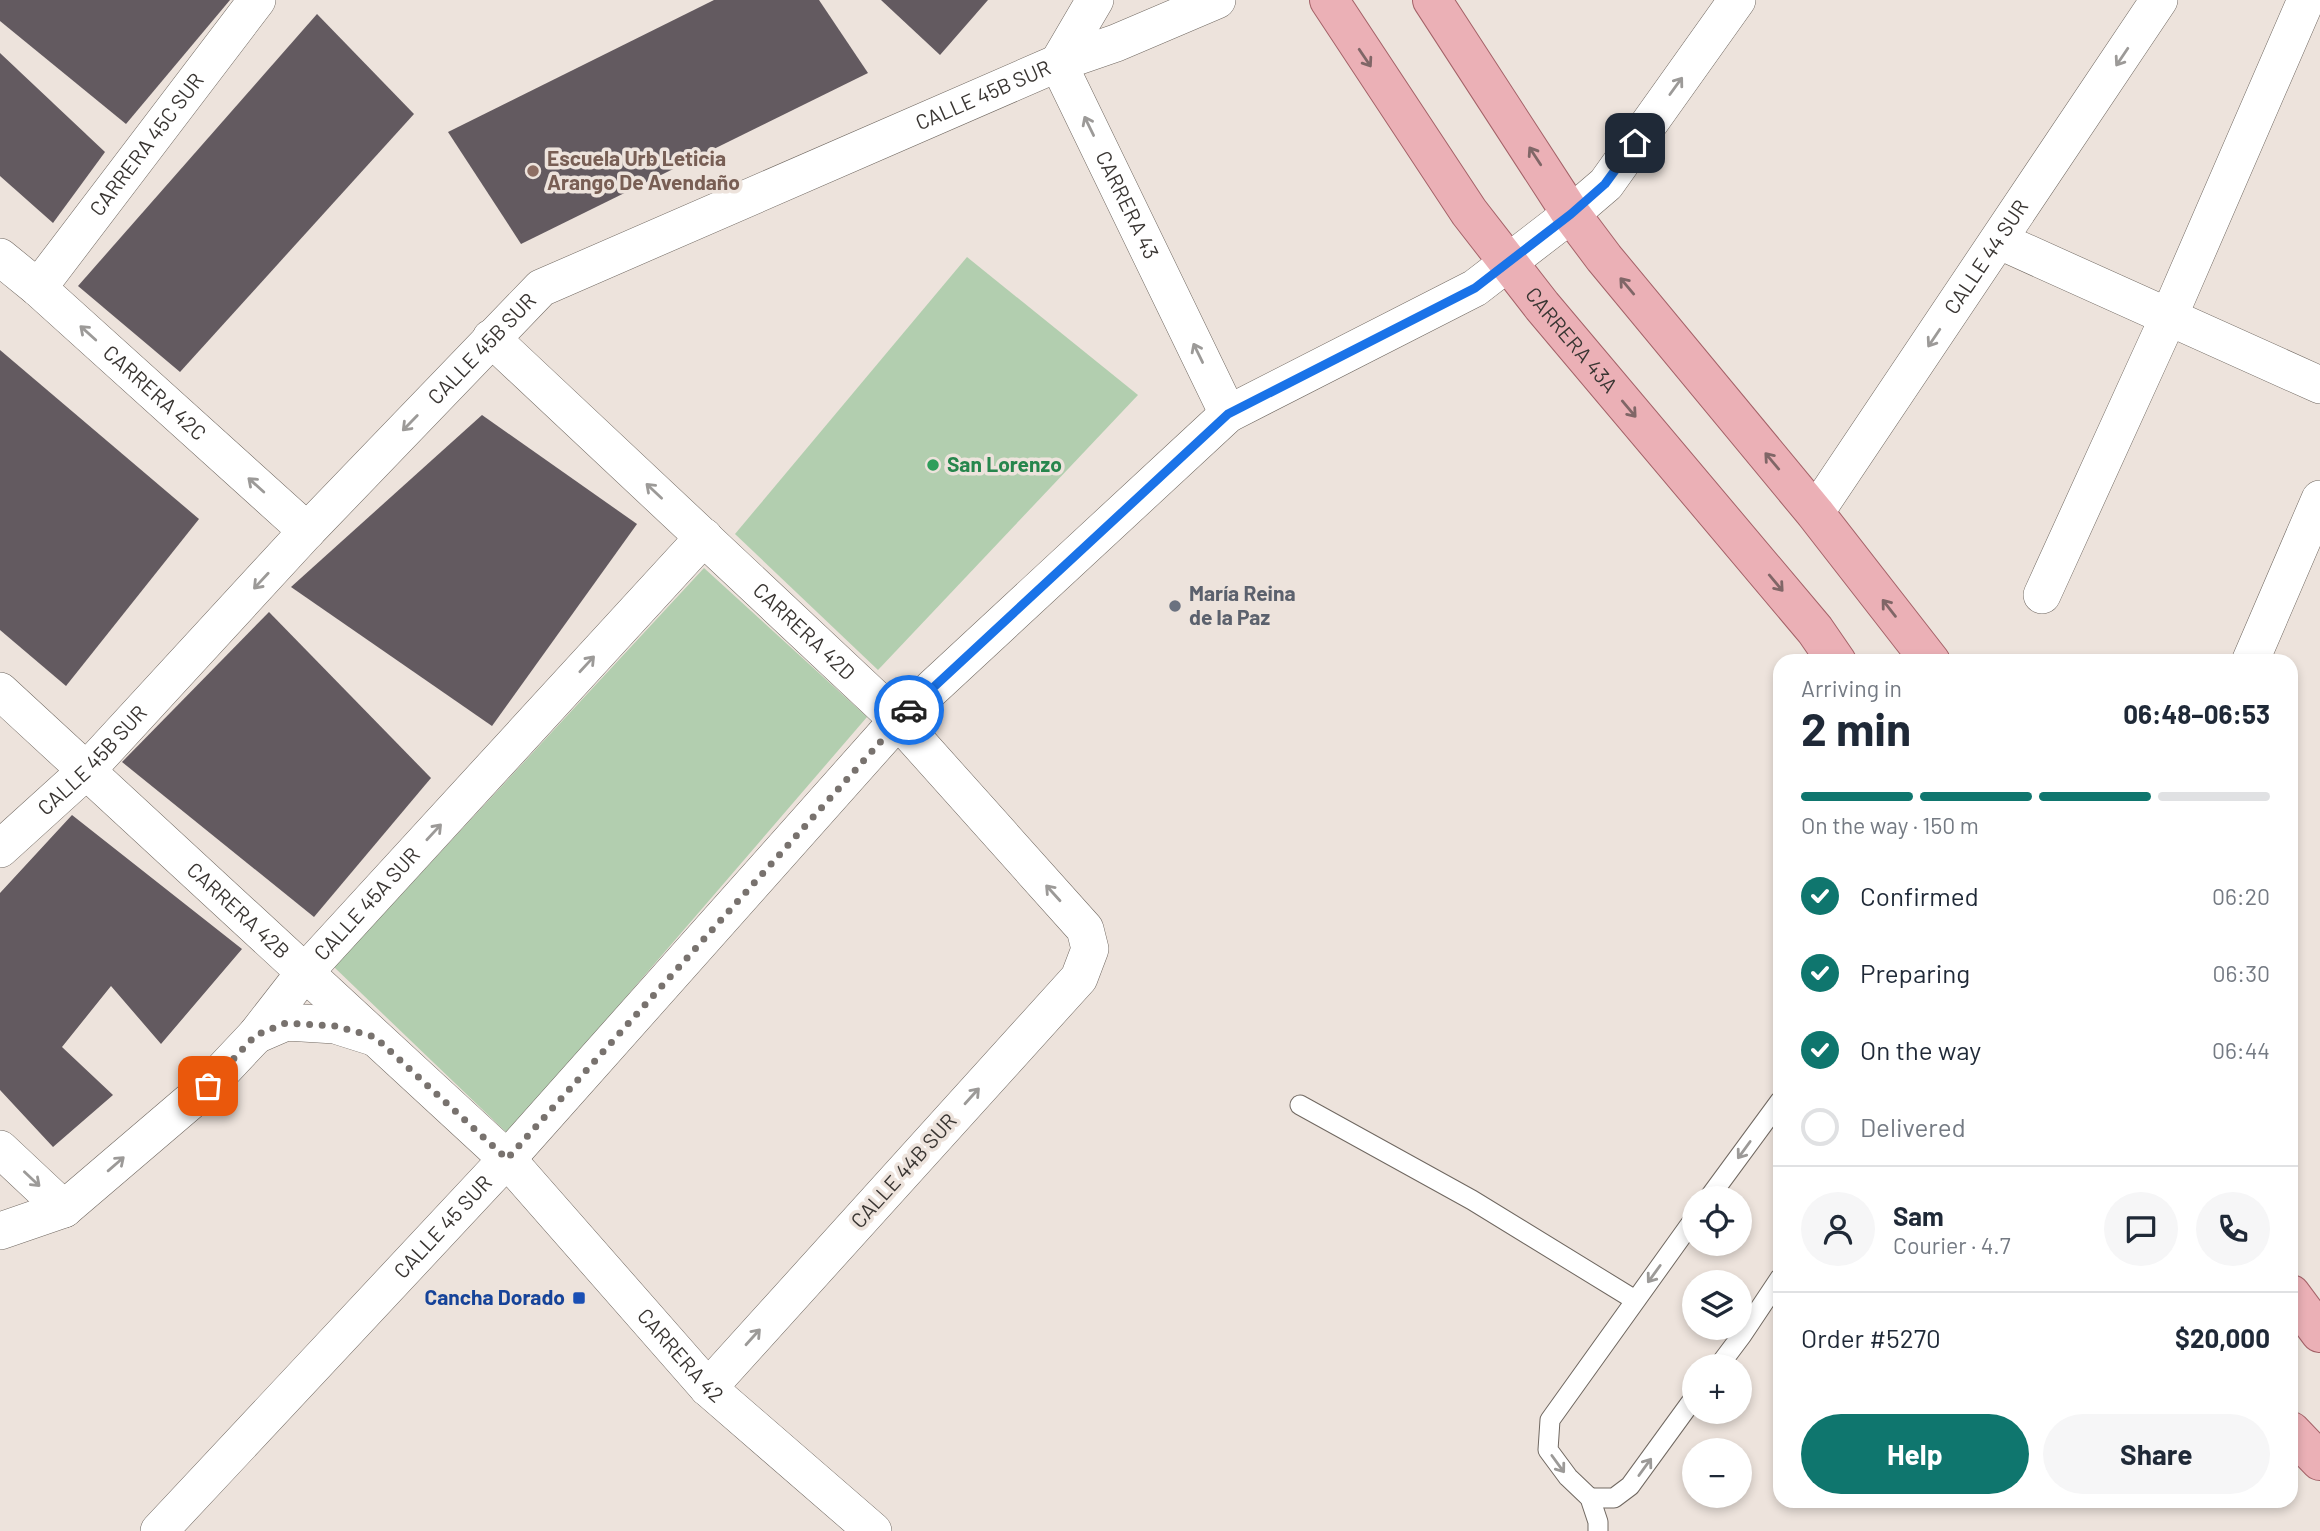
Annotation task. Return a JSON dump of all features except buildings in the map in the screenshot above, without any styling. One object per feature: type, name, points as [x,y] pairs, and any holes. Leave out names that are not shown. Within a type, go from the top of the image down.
[{"type":"main road","name":"CARRERA 43A","points":[[1329,0],[1469,212],[1542,306],[1815,630],[1832,654]]},
{"type":"main road","points":[[1432,0],[1571,214],[1604,258],[1815,513],[1925,654]]},
{"type":"main road","points":[[2298,1303],[2320,1333]]},
{"type":"main road","points":[[2298,1438],[2320,1461]]},
{"type":"street","name":"CARRERA 45C SUR","points":[[37,288],[257,0]]},
{"type":"street","points":[[1058,63],[1096,0]]},
{"type":"street","points":[[1112,0],[1116,43]]},
{"type":"street","name":"CALLE 45B SUR","points":[[0,849],[86,771],[307,531],[541,288],[1058,63],[1116,43],[1217,0]]},
{"type":"street","name":"CALLE 45 SUR","points":[[159,1531],[507,1159],[898,720],[1228,414],[1475,288],[1571,214],[1605,184],[1737,0]]},
{"type":"street","name":"CALLE 44 SUR","points":[[1815,513],[2000,241],[2159,0]]},
{"type":"street","points":[[2042,595],[2169,316],[2306,0]]},
{"type":"street","name":"CARRERA 43","points":[[1058,63],[1228,414]]},
{"type":"street","points":[[2000,241],[2320,385]]},
{"type":"street","name":"CARRERA 42C","points":[[0,257],[307,531]]},
{"type":"street","name":"CARRERA 42D","points":[[491,338],[898,720],[1085,929],[1090,949]]},
{"type":"street","points":[[2253,654],[2320,499]]},
{"type":"street","name":"CALLE 45A SUR","points":[[0,1231],[64,1209],[208,1086],[256,1035],[305,972],[704,537]]},
{"type":"street","name":"CARRERA 42B","points":[[0,691],[507,1159]]},
{"type":"street","name":"CALLE 44B SUR","points":[[708,1388],[1079,978],[1090,949]]},
{"type":"street","points":[[256,1035],[286,1023],[335,1026],[375,1037]]},
{"type":"street","points":[[0,1149],[64,1209]]},
{"type":"street","name":"CARRERA 42","points":[[507,1159],[708,1388],[873,1531]]},
{"type":"lane","points":[[1300,1105],[1472,1200],[1635,1300]]},
{"type":"lane","points":[[1718,1186],[1773,1111]]},
{"type":"lane","points":[[1598,1531],[1598,1522],[1590,1498],[1567,1477],[1548,1450],[1550,1420],[1682,1235]]},
{"type":"lane","points":[[1728,1354],[1773,1288]]},
{"type":"lane","points":[[1590,1498],[1614,1498],[1630,1486],[1682,1414]]},
{"type":"green space","name":"San Lorenzo","points":[[967,257],[1138,395],[878,670],[735,534]]},
{"type":"green space","points":[[704,568],[867,717],[508,1134],[334,967]]},
{"type":"way so far","points":[[208,1086],[256,1035],[286,1023],[335,1026],[375,1037],[507,1159],[909,710]]},
{"type":"place","name":"Escuela Urb Leticia Arango De Avendaño","points":[[533,171]]},
{"type":"place","name":"San Lorenzo","points":[[933,465]]},
{"type":"place","name":"María Reina de la Paz","points":[[1175,606]]},
{"type":"place","name":"Cancha Dorado","points":[[579,1298]]},
{"type":"route","points":[[909,710],[1228,414],[1475,288],[1571,214],[1605,184],[1635,143]]}]
